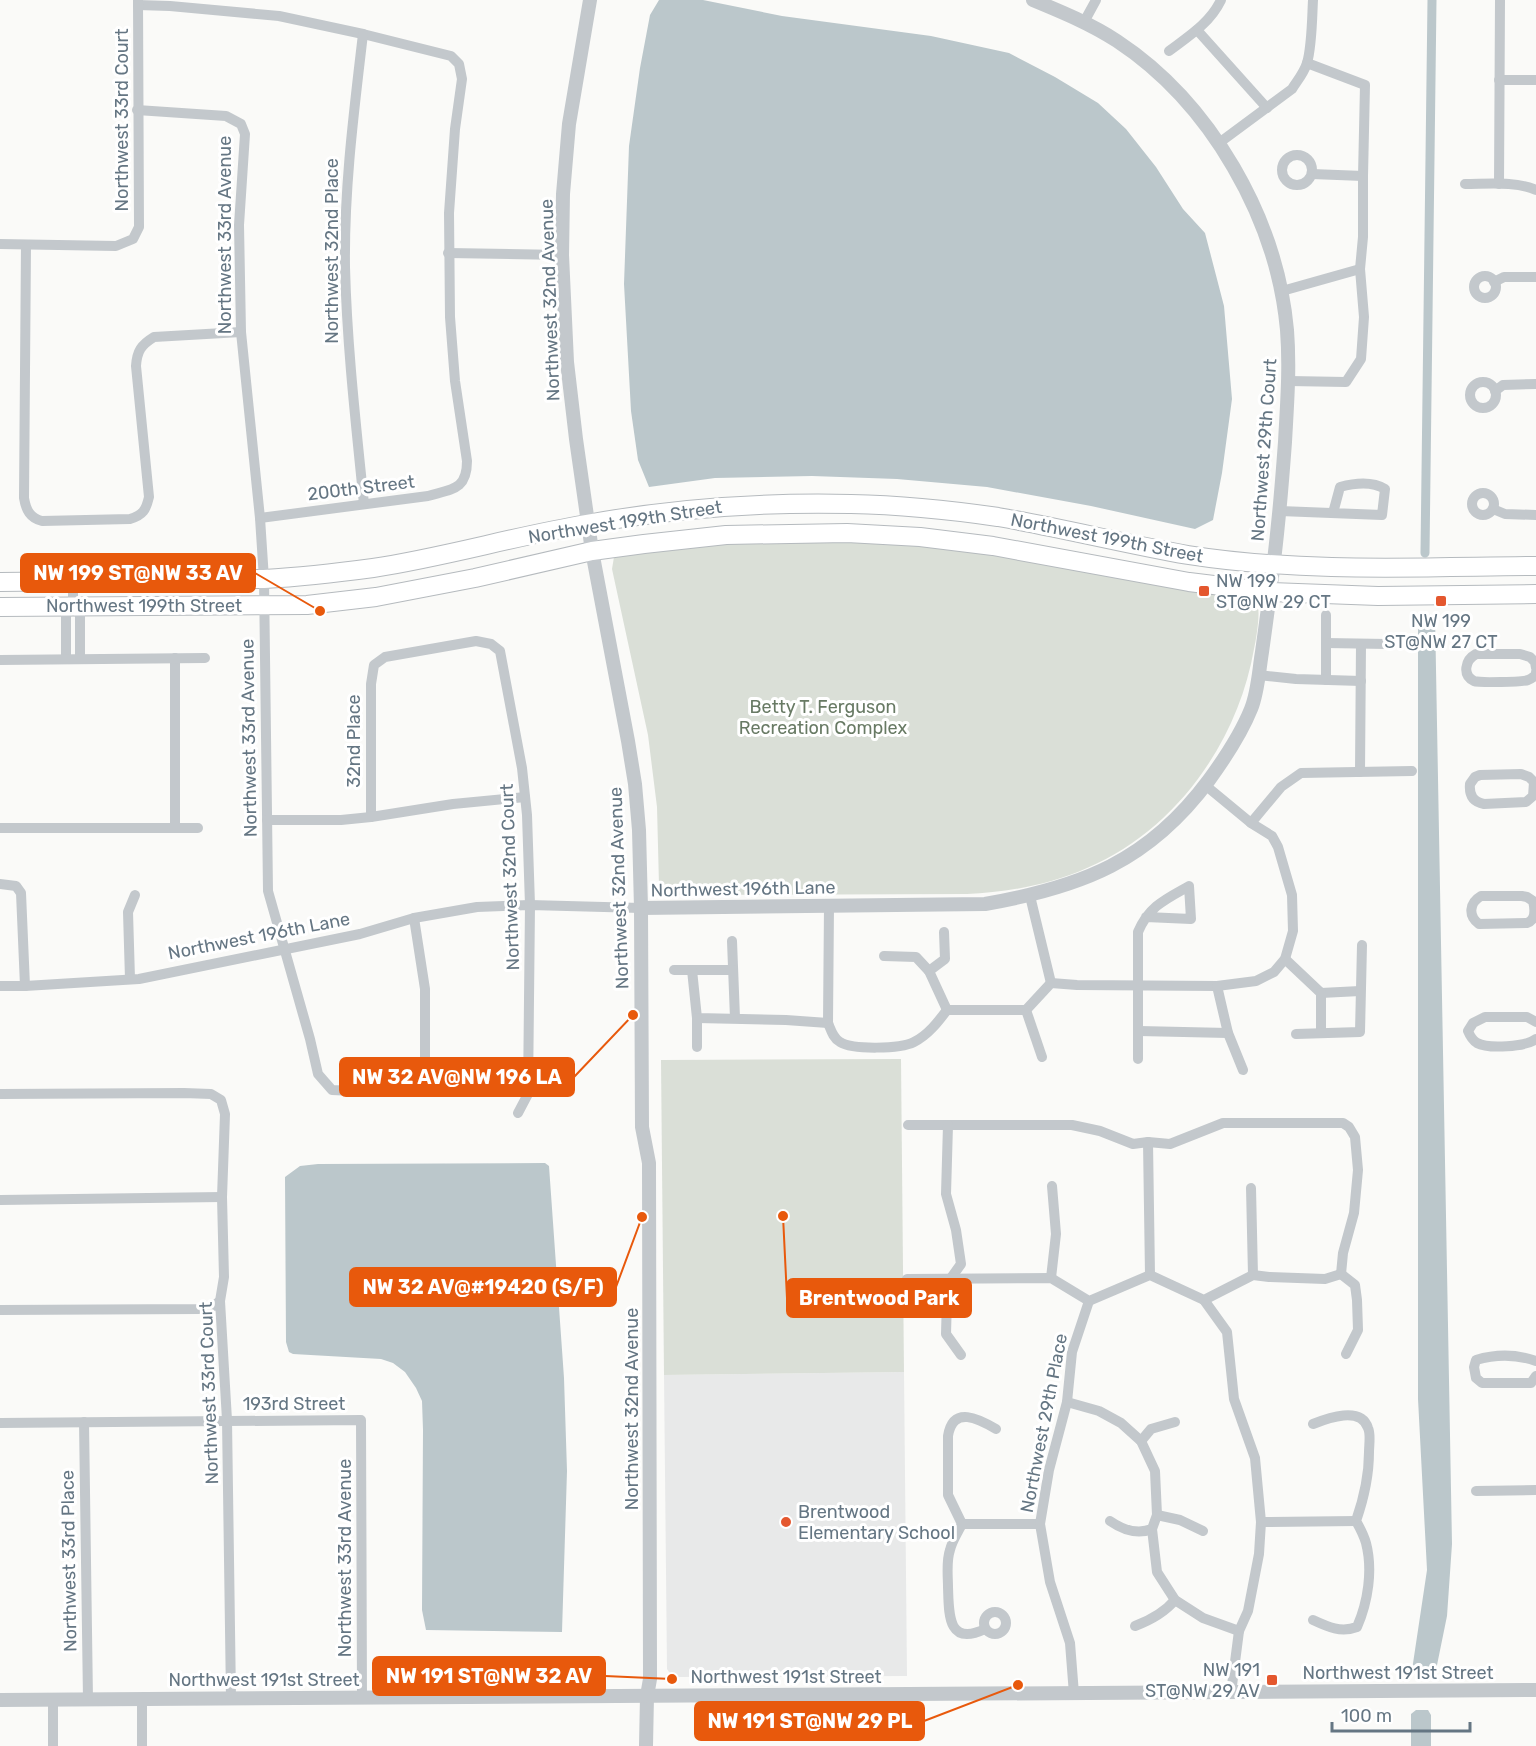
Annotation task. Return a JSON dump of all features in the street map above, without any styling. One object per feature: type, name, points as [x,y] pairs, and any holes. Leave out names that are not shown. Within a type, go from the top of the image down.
[{"type":"main road","name":"Northwest 199th Street","points":[[0,582],[264,579],[302,576],[374,568],[588,524],[645,515],[727,506],[851,504],[927,508],[998,517],[1189,555],[1274,565],[1383,568],[1536,566]]},
{"type":"main road","name":"Northwest 199th Street","points":[[0,607],[307,605],[376,597],[475,578],[592,551],[644,544],[726,535],[847,533],[920,537],[993,546],[1189,582],[1271,592],[1378,596],[1536,594]]},
{"type":"street","name":"Northwest 32nd Avenue","points":[[590,0],[569,124],[563,194],[562,255],[567,362],[588,524],[628,741],[639,830],[641,1095],[642,1127],[649,1163],[650,1679],[647,1696],[646,1746]]},
{"type":"street","name":"Northwest 29th Court","points":[[1033,0],[1084,22],[1119,42],[1185,99],[1219,143],[1247,192],[1264,231],[1282,291],[1287,331],[1289,381],[1280,511],[1271,592],[1251,708],[1227,756],[1205,785]]},
{"type":"street","points":[[1084,22],[1096,0]]},
{"type":"street","points":[[1169,51],[1197,30],[1215,12],[1221,0]]},
{"type":"street","points":[[1219,143],[1292,88],[1300,76],[1307,63],[1313,0]]},
{"type":"street","points":[[1499,184],[1500,0]]},
{"type":"street","points":[[138,2],[279,16],[451,56],[459,64],[462,79],[454,140],[448,253],[562,255]]},
{"type":"street","name":"Northwest 33rd Court","points":[[26,245],[116,246],[133,239],[139,227],[138,2]]},
{"type":"street","points":[[1197,30],[1267,108]]},
{"type":"street","name":"Northwest 32nd Place","points":[[363,34],[350,143],[345,266],[348,355],[364,504]]},
{"type":"street","points":[[1289,381],[1346,382],[1361,359],[1364,316],[1360,269],[1363,237],[1365,86],[1307,63]]},
{"type":"street","points":[[1499,80],[1536,80]]},
{"type":"street","name":"Northwest 33rd Avenue","points":[[137,110],[226,116],[241,124],[245,134],[239,225],[240,332],[260,518],[264,579],[268,891],[318,1074],[332,1090],[383,1089],[407,1084],[421,1072],[425,1061],[425,990],[414,918]]},
{"type":"street","points":[[1312,174],[1363,177]]},
{"type":"street","points":[[1466,184],[1499,184],[1530,187],[1536,190]]},
{"type":"street","points":[[0,244],[26,245],[24,498],[25,507],[34,519],[42,521],[139,517],[147,506],[149,498],[136,366],[137,354],[143,344],[153,338],[240,332]]},
{"type":"street","name":"200th Street","points":[[260,518],[428,496],[452,489],[464,481],[467,461],[455,381],[448,253]]},
{"type":"street","points":[[1282,291],[1360,269]]},
{"type":"street","points":[[1494,282],[1504,277],[1536,277]]},
{"type":"street","points":[[1495,392],[1503,385],[1536,384]]},
{"type":"street","points":[[1280,511],[1382,515],[1385,489],[1377,484],[1353,483],[1340,488],[1333,513]]},
{"type":"street","points":[[1492,509],[1505,514],[1536,515]]},
{"type":"street","points":[[73,581],[73,606],[80,615],[80,659]]},
{"type":"street","points":[[66,659],[66,615],[73,606]]},
{"type":"street","points":[[1326,615],[1326,680]]},
{"type":"street","name":"Northwest 32nd Court","points":[[374,665],[385,657],[476,641],[491,644],[500,651],[522,768],[527,815],[530,905],[528,1094],[518,1113]]},
{"type":"street","points":[[1326,644],[1387,644]]},
{"type":"street","points":[[1360,772],[1361,644]]},
{"type":"street","points":[[1536,668],[1535,662],[1525,655],[1476,654],[1468,661],[1466,671],[1476,682],[1526,681],[1536,675],[1536,672]]},
{"type":"street","points":[[175,658],[175,828]]},
{"type":"street","points":[[0,660],[205,658]]},
{"type":"street","name":"32nd Place","points":[[371,818],[371,684],[374,665]]},
{"type":"street","points":[[1258,675],[1287,679],[1361,681]]},
{"type":"street","points":[[1251,823],[1281,787],[1301,773],[1412,771]]},
{"type":"street","points":[[1521,774],[1533,779],[1535,789],[1531,800],[1526,802],[1484,804],[1473,799],[1469,789],[1471,780],[1480,775],[1521,774]]},
{"type":"street","points":[[1051,983],[1217,986],[1256,981],[1274,972],[1284,959],[1293,931],[1292,895],[1278,847],[1272,836],[1251,823],[1205,785]]},
{"type":"street","name":"Northwest 196th Lane","points":[[0,986],[139,979],[360,934],[414,918],[477,907],[530,905],[641,908],[985,904],[1030,896],[1082,880],[1141,848],[1161,833],[1182,813],[1205,785]]},
{"type":"street","points":[[267,820],[371,818],[453,804],[525,797]]},
{"type":"street","points":[[0,828],[198,828]]},
{"type":"street","points":[[4,884],[16,886],[21,893],[25,986]]},
{"type":"street","points":[[130,980],[128,912],[135,895]]},
{"type":"street","points":[[1030,896],[1051,983]]},
{"type":"street","points":[[1481,896],[1527,897],[1533,901],[1535,910],[1531,922],[1486,925],[1475,921],[1471,911],[1473,902],[1481,896]]},
{"type":"street","points":[[829,906],[828,1023],[832,1035],[840,1042],[851,1046],[898,1047],[921,1037],[935,1026],[947,1010]]},
{"type":"street","points":[[1138,1059],[1138,932],[1146,917]]},
{"type":"street","points":[[929,971],[945,958],[944,932]]},
{"type":"street","points":[[732,941],[735,1018]]},
{"type":"street","points":[[1296,1034],[1360,1032],[1362,945]]},
{"type":"street","points":[[884,956],[916,957],[929,971],[947,1010]]},
{"type":"street","points":[[1284,959],[1321,993],[1360,991]]},
{"type":"street","points":[[674,970],[733,970]]},
{"type":"street","points":[[692,970],[697,1018],[697,1047]]},
{"type":"street","points":[[947,1010],[1026,1010],[1051,983]]},
{"type":"street","points":[[1217,986],[1228,1032],[1243,1070]]},
{"type":"street","points":[[1321,993],[1321,1033]]},
{"type":"street","points":[[1026,1010],[1042,1057]]},
{"type":"street","points":[[1536,1023],[1527,1017],[1485,1017],[1473,1023],[1468,1031],[1472,1039],[1482,1045],[1524,1045],[1536,1039]]},
{"type":"street","points":[[697,1018],[828,1023]]},
{"type":"street","points":[[1139,1031],[1228,1032]]},
{"type":"street","name":"Northwest 33rd Court","points":[[0,1094],[211,1094],[221,1100],[225,1114],[222,1197],[224,1277],[220,1301],[227,1420],[231,1698]]},
{"type":"street","points":[[908,1125],[1072,1125],[1100,1131],[1132,1144],[1149,1142],[1170,1144],[1222,1123],[1343,1123],[1349,1127],[1355,1137],[1358,1170],[1354,1213],[1343,1253],[1341,1274]]},
{"type":"street","points":[[948,1125],[946,1194],[956,1230],[961,1264],[951,1278],[947,1298],[946,1334],[961,1355]]},
{"type":"street","points":[[1149,1142],[1150,1275]]},
{"type":"street","points":[[1051,1278],[1056,1234],[1052,1186]]},
{"type":"street","points":[[1251,1188],[1253,1275]]},
{"type":"street","points":[[0,1200],[222,1197]]},
{"type":"street","points":[[1204,1300],[1253,1275],[1325,1279],[1341,1274]]},
{"type":"street","points":[[1341,1274],[1355,1285],[1357,1299],[1358,1329],[1346,1354]]},
{"type":"street","points":[[907,1279],[1051,1278],[1089,1300],[1150,1275],[1204,1300],[1227,1332],[1234,1399],[1255,1458],[1261,1522],[1259,1554],[1248,1611],[1239,1631],[1231,1693]]},
{"type":"street","name":"Northwest 29th Place","points":[[1074,1694],[1070,1643],[1050,1582],[1041,1524],[1049,1470],[1067,1402],[1072,1352],[1089,1300]]},
{"type":"street","points":[[0,1310],[201,1309],[212,1307],[220,1301]]},
{"type":"street","points":[[1536,1361],[1524,1357],[1493,1355],[1476,1360],[1474,1367],[1476,1378],[1482,1383],[1531,1383],[1536,1376]]},
{"type":"street","points":[[1067,1402],[1099,1411],[1121,1423],[1141,1441],[1155,1471],[1157,1515],[1152,1529],[1157,1572],[1175,1600],[1203,1618],[1239,1631]]},
{"type":"street","points":[[1313,1620],[1334,1629],[1349,1630],[1357,1627],[1364,1612],[1369,1564],[1366,1542],[1356,1521],[1364,1499],[1369,1467],[1368,1428],[1360,1418],[1344,1415],[1314,1424]]},
{"type":"street","points":[[985,1629],[975,1633],[963,1633],[953,1627],[949,1618],[950,1550],[962,1524],[948,1494],[948,1436],[956,1420],[968,1417],[976,1417],[996,1429]]},
{"type":"street","name":"Northwest 33rd Avenue","points":[[361,1420],[362,1697]]},
{"type":"street","name":"193rd Street","points":[[0,1423],[361,1420]]},
{"type":"street","name":"Northwest 33rd Place","points":[[84,1422],[88,1700]]},
{"type":"street","points":[[1141,1441],[1151,1430],[1175,1422]]},
{"type":"street","points":[[1476,1491],[1536,1490]]},
{"type":"street","points":[[1157,1515],[1180,1520],[1203,1531]]},
{"type":"street","points":[[1110,1521],[1131,1531],[1146,1532],[1152,1529]]},
{"type":"street","points":[[1261,1522],[1356,1521]]},
{"type":"street","points":[[962,1524],[1041,1524]]},
{"type":"street","points":[[1135,1626],[1151,1620],[1175,1600]]},
{"type":"street","name":"Northwest 191st Street","points":[[0,1700],[1536,1690]]},
{"type":"street","points":[[142,1698],[142,1746]]},
{"type":"street","points":[[53,1700],[53,1746]]},
{"type":"shaded area","points":[[659,0],[703,0],[782,16],[931,36],[1009,53],[1098,103],[1126,129],[1156,167],[1183,209],[1205,233],[1224,306],[1232,399],[1213,520],[1195,529],[1091,506],[987,487],[897,479],[812,476],[715,478],[649,487],[638,460],[631,411],[624,284],[629,146],[650,15]]},
{"type":"shaded area","points":[[1418,614],[1435,614],[1452,1544],[1447,1616],[1436,1670],[1412,1670],[1427,1570],[1418,1399]]},
{"type":"shaded area","points":[[545,1163],[549,1166],[564,1378],[567,1471],[562,1632],[426,1630],[422,1610],[422,1401],[405,1372],[393,1363],[381,1359],[289,1352],[286,1342],[285,1177],[300,1166],[318,1164]]},
{"type":"shaded area","name":"Brentwood Elementary School","points":[[904,1372],[907,1676],[677,1677],[671,1675],[667,1669],[664,1375]]},
{"type":"shaded area","points":[[1416,1710],[1428,1710],[1431,1715],[1431,1746],[1411,1746],[1411,1714]]},
{"type":"green space","name":"Betty T. Ferguson Recreation Complex","points":[[826,541],[901,543],[955,548],[1250,598],[1258,608],[1257,633],[1246,684],[1234,717],[1198,780],[1148,831],[1119,852],[1058,879],[1013,889],[967,894],[670,895],[663,892],[659,885],[657,807],[648,735],[612,569],[614,557],[620,554],[700,545]]},
{"type":"green space","points":[[901,1059],[904,1372],[664,1375],[661,1060]]},
{"type":"waterway","points":[[1425,553],[1432,0]]},
{"type":"place","name":"NW 199 ST@NW 29 CT","points":[[1204,591]]},
{"type":"place","name":"NW 199 ST@NW 27 CT","points":[[1441,601]]},
{"type":"place","name":"NW 199 ST@NW 33 AV","points":[[320,611]]},
{"type":"place","name":"NW 32 AV@NW 196 LA","points":[[633,1015]]},
{"type":"place","name":"Brentwood Park","points":[[783,1216]]},
{"type":"place","name":"NW 32 AV@#19420 (S/F)","points":[[642,1217]]},
{"type":"place","name":"Brentwood Elementary School","points":[[786,1522]]},
{"type":"place","name":"NW 191 ST@NW 32 AV","points":[[672,1679]]},
{"type":"place","name":"NW 191 ST@NW 29 AV","points":[[1272,1680]]},
{"type":"place","name":"NW 191 ST@NW 29 PL","points":[[1018,1685]]}]
